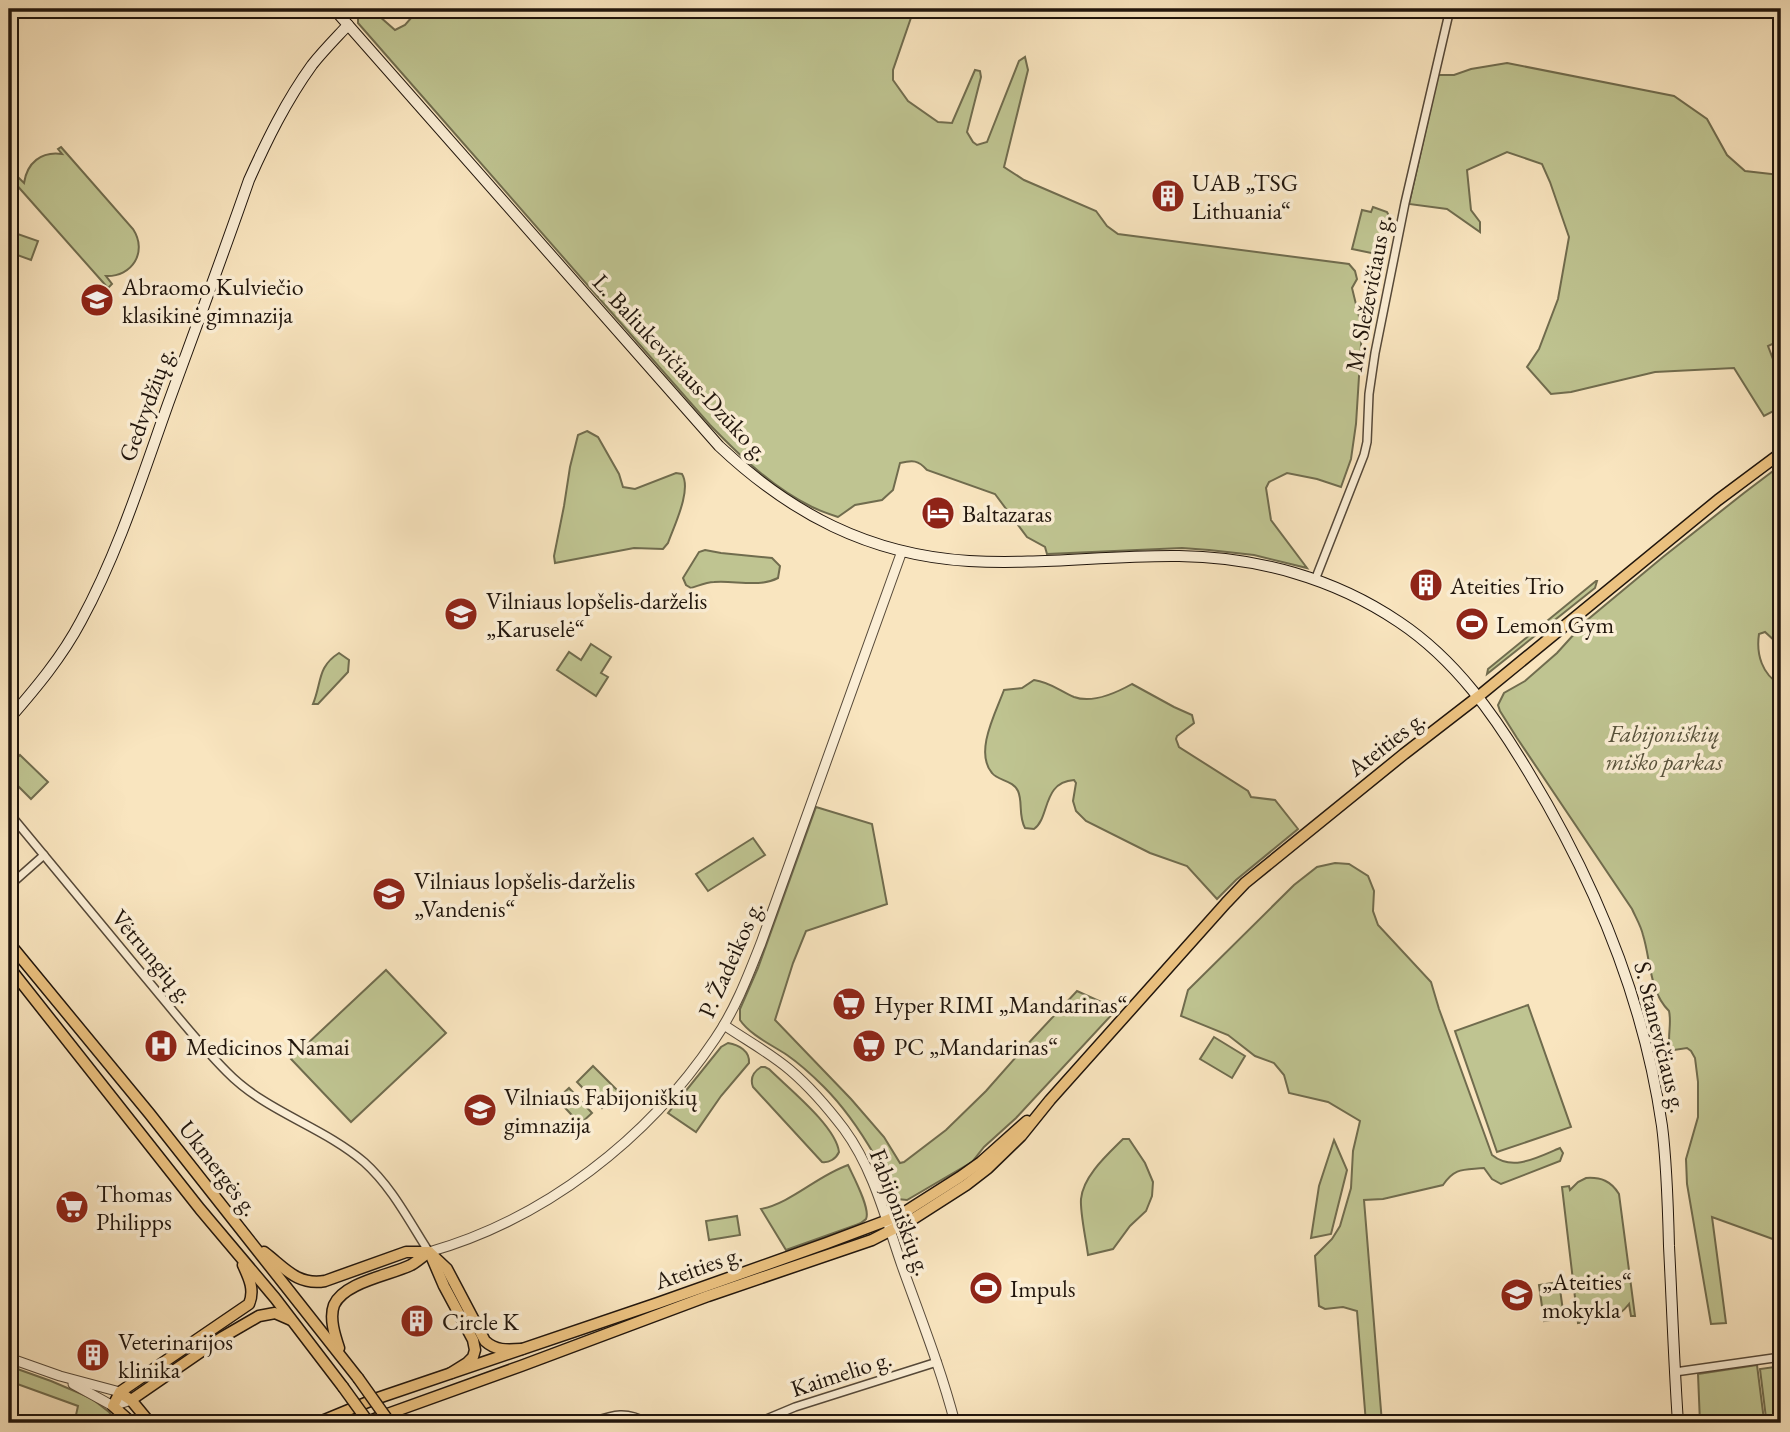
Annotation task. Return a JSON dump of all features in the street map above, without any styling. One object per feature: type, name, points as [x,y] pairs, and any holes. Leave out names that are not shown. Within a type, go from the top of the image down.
[{"type":"main road","name":"L. Baliukevičiaus-Dzūko g.","points":[[334,9],[719,446],[758,481],[800,509],[841,531],[902,551],[944,559],[999,562],[1206,557],[1257,563],[1297,573],[1345,592],[1399,622],[1432,648],[1479,696]]},
{"type":"main road","name":"Gedvydžių g.","points":[[9,719],[52,668],[87,610],[116,545],[264,147],[306,74],[348,25]]},
{"type":"main road","name":"Ateities g.","points":[[317,1423],[375,1399],[814,1248],[914,1219],[944,1200],[988,1168],[1021,1136],[1050,1100],[1245,883],[1718,500],[1781,453]]},
{"type":"main road","name":"S. Stanevičiaus g.","points":[[1479,696],[1514,748],[1562,829],[1602,916],[1630,987],[1649,1058],[1662,1125],[1678,1423]]},
{"type":"main road","name":"Ukmergės g.","points":[[9,943],[141,1103],[341,1354],[390,1423]]},
{"type":"main road","name":"Ukmergės g.","points":[[9,967],[200,1209],[293,1321],[367,1423]]},
{"type":"main road","name":"Ateities g.","points":[[367,1423],[708,1296],[842,1250],[889,1225]]},
{"type":"main road","points":[[250,1241],[292,1275],[305,1282],[314,1283],[406,1252],[429,1252],[447,1269],[485,1341],[495,1349],[522,1349]]},
{"type":"main road","points":[[132,1423],[113,1406],[120,1392],[248,1304],[251,1285],[234,1247]]},
{"type":"main road","points":[[341,1354],[333,1317],[333,1309],[338,1299],[353,1288],[411,1265],[429,1252]]},
{"type":"main road","points":[[429,1252],[473,1340],[475,1350],[467,1363],[451,1373]]},
{"type":"main road","points":[[131,1400],[221,1338],[259,1316],[275,1313],[293,1321]]},
{"type":"main road","points":[[120,1392],[131,1400],[150,1423]]},
{"type":"street","name":"M. Sleževičiaus g.","points":[[1315,580],[1364,455],[1375,354],[1450,9]]},
{"type":"street","name":"P. Žadeikos g.","points":[[429,1252],[504,1223],[572,1184],[609,1157],[677,1089],[724,1025],[749,975],[902,551]]},
{"type":"street","name":"Vėtrungių g.","points":[[9,813],[226,1072],[269,1105],[342,1146],[364,1162],[394,1196],[429,1252]]},
{"type":"street","points":[[9,886],[44,855]]},
{"type":"street","name":"Fabijoniškių g.","points":[[724,1025],[790,1070],[833,1116],[859,1153],[889,1225],[937,1362],[955,1423]]},
{"type":"street","points":[[1675,1372],[1781,1357]]},
{"type":"street","points":[[9,1358],[60,1376],[120,1392]]},
{"type":"street","name":"Kaimelio g.","points":[[757,1423],[795,1407],[937,1362]]},
{"type":"street","points":[[60,1376],[113,1406],[131,1400]]},
{"type":"street","points":[[589,1423],[622,1414],[648,1423]]},
{"type":"green space","points":[[360,9],[371,9],[395,30],[405,25],[419,9],[914,9],[893,70],[893,80],[908,101],[938,122],[952,123],[975,70],[980,71],[981,77],[967,132],[977,145],[987,142],[1019,61],[1025,57],[1028,70],[1004,167],[1024,180],[1096,211],[1107,226],[1118,234],[1349,264],[1355,271],[1357,279],[1352,288],[1362,329],[1356,424],[1351,459],[1341,487],[1287,473],[1269,482],[1266,488],[1271,520],[1307,568],[1254,555],[1182,548],[1047,554],[1045,547],[1027,537],[995,494],[927,470],[915,462],[900,463],[893,490],[882,500],[855,505],[838,517],[818,510],[784,491],[710,425],[358,23]]},
{"type":"green space","points":[[1507,63],[1674,96],[1707,119],[1727,155],[1745,171],[1781,175],[1781,340],[1768,346],[1781,380],[1781,407],[1764,416],[1734,368],[1655,372],[1571,392],[1551,394],[1527,367],[1539,349],[1558,299],[1569,237],[1542,164],[1507,152],[1467,170],[1471,210],[1480,222],[1480,232],[1447,209],[1409,204],[1438,75],[1454,75]]},
{"type":"green space","points":[[61,147],[133,229],[137,238],[139,246],[135,262],[123,272],[106,276],[112,284],[108,288],[14,182],[19,178],[24,183],[28,170],[36,160],[48,154],[62,154],[58,149]]},
{"type":"green space","points":[[1373,207],[1387,212],[1389,216],[1381,255],[1352,249],[1362,210],[1371,212]]},
{"type":"green space","points":[[9,231],[38,241],[31,260],[9,252]]},
{"type":"green space","points":[[587,431],[598,437],[619,474],[623,487],[635,489],[676,473],[682,474],[685,481],[684,498],[668,543],[663,549],[634,548],[555,563],[570,467],[578,435]]},
{"type":"green space","name":"Fabijoniškių miško parkas","points":[[1781,465],[1781,643],[1765,632],[1759,634],[1758,642],[1765,670],[1781,685],[1781,1242],[1712,1217],[1726,1323],[1711,1324],[1687,1184],[1686,1159],[1698,1117],[1695,1058],[1687,1048],[1670,1049],[1669,1011],[1654,985],[1642,932],[1632,909],[1517,738],[1498,705],[1504,693],[1525,681],[1557,653],[1586,621]]},
{"type":"green space","points":[[705,550],[772,558],[780,566],[778,578],[763,583],[711,582],[691,588],[683,578],[699,552]]},
{"type":"green space","points":[[1596,581],[1595,588],[1487,674],[1488,669]]},
{"type":"green space","points":[[591,644],[611,657],[601,673],[608,677],[596,696],[557,670],[569,652],[581,660]]},
{"type":"green space","points":[[339,653],[349,660],[348,672],[318,704],[313,704],[323,669]]},
{"type":"green space","points":[[1034,680],[1081,699],[1112,694],[1132,684],[1192,715],[1194,723],[1177,736],[1179,747],[1248,791],[1251,797],[1275,800],[1298,829],[1217,899],[1187,866],[1150,853],[1086,821],[1076,811],[1073,801],[1076,783],[1074,780],[1056,787],[1039,824],[1034,829],[1025,828],[1016,787],[992,773],[985,754],[988,732],[1004,690],[1022,688]]},
{"type":"green space","points":[[20,755],[48,782],[31,799],[9,777],[9,766]]},
{"type":"green space","points":[[816,807],[872,824],[887,904],[806,931],[775,1020],[851,1099],[884,1137],[900,1163],[946,1130],[986,1091],[1077,991],[1117,1009],[972,1162],[907,1200],[897,1199],[893,1194],[870,1147],[831,1095],[797,1062],[755,1035],[740,1020],[740,1009],[758,968]]},
{"type":"green space","points":[[753,838],[765,855],[708,891],[696,874]]},
{"type":"green space","points":[[1335,863],[1349,864],[1368,876],[1374,891],[1373,911],[1378,925],[1431,982],[1492,1155],[1500,1160],[1517,1163],[1560,1148],[1563,1153],[1560,1161],[1501,1184],[1492,1179],[1484,1168],[1465,1170],[1456,1172],[1443,1185],[1383,1199],[1364,1200],[1382,1423],[1366,1423],[1357,1311],[1343,1307],[1325,1309],[1319,1306],[1315,1256],[1332,1239],[1340,1226],[1351,1188],[1353,1151],[1360,1121],[1328,1102],[1289,1093],[1284,1075],[1274,1063],[1255,1056],[1228,1035],[1181,1016],[1188,990],[1294,885],[1317,867]]},
{"type":"green space","points":[[386,970],[446,1033],[351,1122],[291,1059]]},
{"type":"green space","points":[[1528,1005],[1571,1127],[1497,1152],[1455,1031]]},
{"type":"green space","points":[[1214,1037],[1245,1056],[1232,1078],[1200,1059]]},
{"type":"green space","points":[[728,1043],[743,1049],[748,1055],[749,1063],[721,1096],[696,1132],[668,1113],[721,1047]]},
{"type":"green space","points":[[593,1066],[619,1092],[602,1108],[577,1082]]},
{"type":"green space","points":[[761,1067],[769,1069],[821,1119],[836,1142],[839,1152],[834,1159],[822,1162],[753,1087],[753,1076]]},
{"type":"green space","points":[[569,1088],[592,1113],[580,1124],[557,1099]]},
{"type":"green space","points":[[1123,1139],[1129,1139],[1145,1163],[1153,1182],[1152,1196],[1146,1211],[1130,1226],[1113,1249],[1088,1255],[1081,1211],[1083,1190],[1097,1166]]},
{"type":"green space","points":[[1334,1140],[1347,1170],[1331,1234],[1311,1238],[1319,1186]]},
{"type":"green space","points":[[848,1165],[864,1200],[866,1219],[859,1224],[786,1250],[761,1209],[783,1201]]},
{"type":"green space","points":[[1586,1178],[1605,1181],[1619,1194],[1635,1316],[1631,1316],[1629,1304],[1619,1314],[1608,1318],[1596,1318],[1584,1312],[1585,1322],[1578,1323],[1562,1187],[1569,1186],[1570,1190]]},
{"type":"green space","points":[[737,1216],[740,1235],[709,1240],[706,1221]]},
{"type":"green space","points":[[1559,1282],[1564,1318],[1544,1321],[1539,1285]]},
{"type":"green space","points":[[1757,1365],[1764,1420],[1700,1423],[1698,1374]]},
{"type":"green space","points":[[9,1366],[91,1398],[118,1423],[86,1420],[76,1415],[78,1406],[9,1381]]},
{"type":"green space","points":[[1781,1366],[1781,1415],[1766,1418],[1760,1369]]},
{"type":"place","name":"UAB „TSG Lithuania“","points":[[1168,196]]},
{"type":"place","name":"Abraomo Kulviečio klasikinė gimnazija","points":[[97,300]]},
{"type":"place","name":"Baltazaras","points":[[938,513]]},
{"type":"place","name":"Ateities Trio","points":[[1426,585]]},
{"type":"place","name":"Vilniaus lopšelis-darželis „Karuselė“","points":[[461,614]]},
{"type":"place","name":"Lemon Gym","points":[[1472,624]]},
{"type":"place","name":"Vilniaus lopšelis-darželis „Vandenis“","points":[[389,894]]},
{"type":"place","name":"Hyper RIMI „Mandarinas“","points":[[849,1004]]},
{"type":"place","name":"Medicinos Namai","points":[[161,1046]]},
{"type":"place","name":"PC „Mandarinas“","points":[[869,1046]]},
{"type":"place","name":"Vilniaus Fabijoniškių gimnazija","points":[[480,1110]]},
{"type":"place","name":"Thomas Philipps","points":[[72,1207]]},
{"type":"place","name":"Impuls","points":[[986,1288]]},
{"type":"place","name":"„Ateities“ mokykla","points":[[1517,1295]]},
{"type":"place","name":"Circle K","points":[[417,1321]]},
{"type":"place","name":"Veterinarijos klinika","points":[[93,1355]]}]
